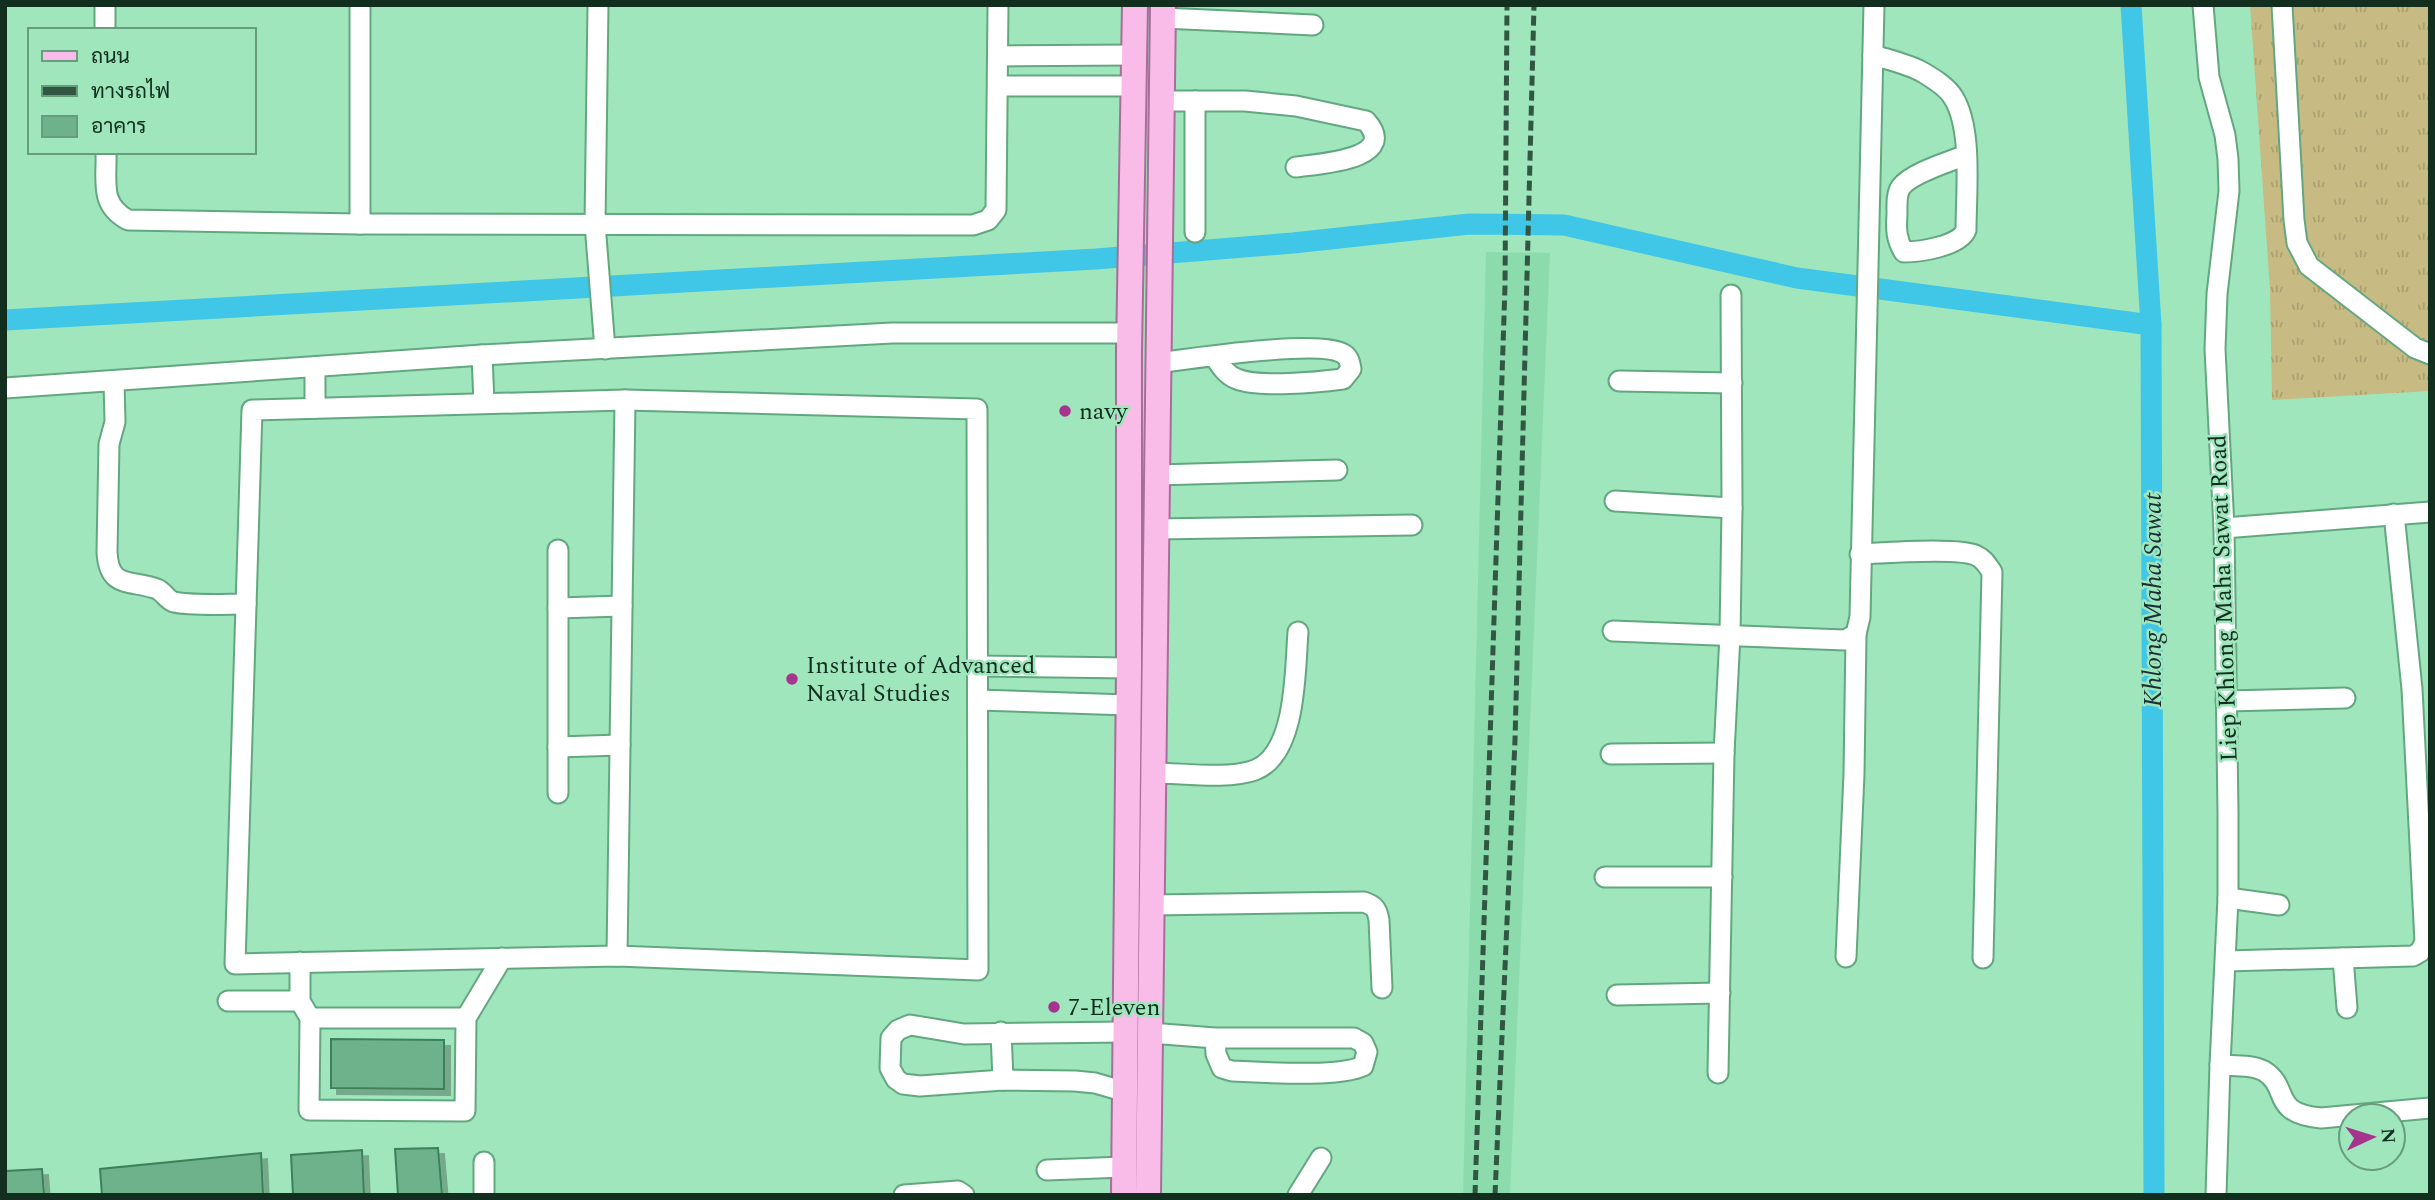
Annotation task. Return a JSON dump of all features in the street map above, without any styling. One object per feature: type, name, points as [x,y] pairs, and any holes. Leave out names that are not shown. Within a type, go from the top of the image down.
[{"type":"main road","points":[[1124,1195],[1130,285],[1135,5]]},
{"type":"main road","points":[[1148,1195],[1158,222],[1163,12]]},
{"type":"main road","points":[[1134,55],[1162,54]]},
{"type":"main road","points":[[1133,86],[1162,94]]},
{"type":"main road","points":[[1126,1032],[1150,1033]]},
{"type":"street","points":[[105,5],[105,28]]},
{"type":"street","points":[[359,5],[360,224]]},
{"type":"street","points":[[598,5],[596,231],[605,343]]},
{"type":"street","points":[[106,154],[107,199],[114,212],[128,220],[596,231],[974,225],[988,220],[996,210],[998,5]]},
{"type":"street","points":[[1846,957],[1854,774],[1856,634],[1860,617],[1874,5]]},
{"type":"street","name":"Liep Khlong Maha Sawat Road","points":[[2203,5],[2209,77],[2225,135],[2229,191],[2217,294],[2215,349],[2224,527],[2228,898],[2216,1195]]},
{"type":"street","points":[[2282,5],[2297,243],[2309,266],[2415,348],[2430,354]]},
{"type":"street","points":[[1163,12],[1292,14],[1313,25]]},
{"type":"street","points":[[998,56],[1134,55]]},
{"type":"street","points":[[1873,55],[1921,71],[1952,94],[1963,115],[1966,155],[1964,236],[1956,242],[1904,252],[1898,243],[1896,232],[1898,194],[1901,186],[1913,177],[1966,155]]},
{"type":"street","points":[[998,86],[1133,86]]},
{"type":"street","points":[[1162,94],[1195,101],[1245,101],[1296,106],[1366,121],[1372,128],[1374,139],[1368,150],[1358,156],[1296,167]]},
{"type":"street","points":[[1195,101],[1195,232]]},
{"type":"street","points":[[1718,1073],[1724,753],[1730,635],[1731,295]]},
{"type":"street","points":[[5,388],[482,355],[605,343],[892,333],[1130,332]]},
{"type":"street","points":[[1157,363],[1270,349],[1332,349],[1345,354],[1350,361],[1350,369],[1343,379],[1259,383],[1238,380],[1226,373],[1214,356]]},
{"type":"street","points":[[482,355],[484,403]]},
{"type":"street","points":[[314,367],[316,408]]},
{"type":"street","points":[[114,381],[115,422],[109,444],[107,552],[107,563],[114,576],[128,584],[158,590],[176,602],[246,604]]},
{"type":"street","points":[[1619,381],[1732,383]]},
{"type":"street","points":[[617,956],[625,400]]},
{"type":"street","points":[[625,400],[977,409],[978,970],[617,956],[235,964],[251,410],[484,403],[625,400]]},
{"type":"street","points":[[1157,475],[1337,470]]},
{"type":"street","points":[[1615,501],[1732,508]]},
{"type":"street","points":[[2224,527],[2430,512]]},
{"type":"street","points":[[2226,961],[2413,956],[2420,952],[2425,942],[2412,689],[2393,514]]},
{"type":"street","points":[[1156,529],[1412,526]]},
{"type":"street","points":[[558,550],[558,793]]},
{"type":"street","points":[[1860,554],[1974,554],[1984,561],[1992,572],[1983,958]]},
{"type":"street","points":[[558,608],[622,606]]},
{"type":"street","points":[[1613,631],[1845,640],[1856,634]]},
{"type":"street","points":[[1153,773],[1231,774],[1254,770],[1269,763],[1280,744],[1291,711],[1298,632]]},
{"type":"street","points":[[978,666],[1129,668]]},
{"type":"street","points":[[2226,701],[2345,698]]},
{"type":"street","points":[[978,701],[1128,705]]},
{"type":"street","points":[[558,747],[620,745]]},
{"type":"street","points":[[1611,754],[1724,753]]},
{"type":"street","points":[[1605,877],[1722,877]]},
{"type":"street","points":[[2228,898],[2279,905]]},
{"type":"street","points":[[1152,905],[1364,902],[1373,905],[1377,909],[1379,920],[1382,988]]},
{"type":"street","points":[[300,962],[305,1009],[309,1110],[466,1111],[466,1018],[502,958]]},
{"type":"street","points":[[2343,958],[2347,1009]]},
{"type":"street","points":[[1617,995],[1720,993]]},
{"type":"street","points":[[228,1000],[305,1009],[466,1018]]},
{"type":"street","points":[[1125,1092],[1075,1081],[1003,1080],[920,1086],[903,1084],[896,1079],[890,1068],[891,1038],[898,1030],[910,1025],[964,1034],[1126,1032]]},
{"type":"street","points":[[1001,1032],[1003,1080]]},
{"type":"street","points":[[1150,1033],[1215,1038],[1354,1038],[1363,1043],[1367,1052],[1363,1066],[1353,1071],[1232,1071],[1222,1068],[1218,1062],[1215,1038]]},
{"type":"street","points":[[2220,1065],[2255,1067],[2266,1072],[2274,1080],[2283,1100],[2292,1111],[2303,1116],[2321,1118],[2430,1108]]},
{"type":"street","points":[[1298,1195],[1321,1158]]},
{"type":"street","points":[[484,1162],[484,1195]]},
{"type":"street","points":[[1047,1170],[1124,1167]]},
{"type":"street","points":[[904,1195],[958,1191],[964,1195]]},
{"type":"shaded area","points":[[1486,252],[1550,253],[1510,1195],[1463,1195]]},
{"type":"green space","points":[[2250,5],[2430,5],[2430,391],[2272,400],[2270,290]]},
{"type":"building","points":[[331,1039],[444,1040],[444,1089],[331,1088]]},
{"type":"building","points":[[438,1148],[442,1195],[398,1195],[395,1149]]},
{"type":"building","points":[[362,1150],[364,1195],[293,1195],[291,1155]]},
{"type":"building","points":[[261,1153],[263,1195],[102,1195],[100,1169]]},
{"type":"building","points":[[42,1169],[44,1195],[5,1195],[5,1171]]},
{"type":"waterway","name":"Khlong Maha Sawat","points":[[2131,5],[2151,325],[2154,1195]]},
{"type":"waterway","points":[[5,320],[1096,259],[1293,243],[1469,224],[1564,225],[1797,278],[2151,325]]},
{"type":"railway","points":[[1475,1195],[1505,286],[1507,5]]},
{"type":"railway","points":[[1495,1195],[1515,740],[1534,5]]},
{"type":"place","name":"navy","points":[[1065,411]]},
{"type":"place","name":"Institute of Advanced Naval Studies","points":[[792,679]]},
{"type":"place","name":"7-Eleven","points":[[1054,1007]]}]
